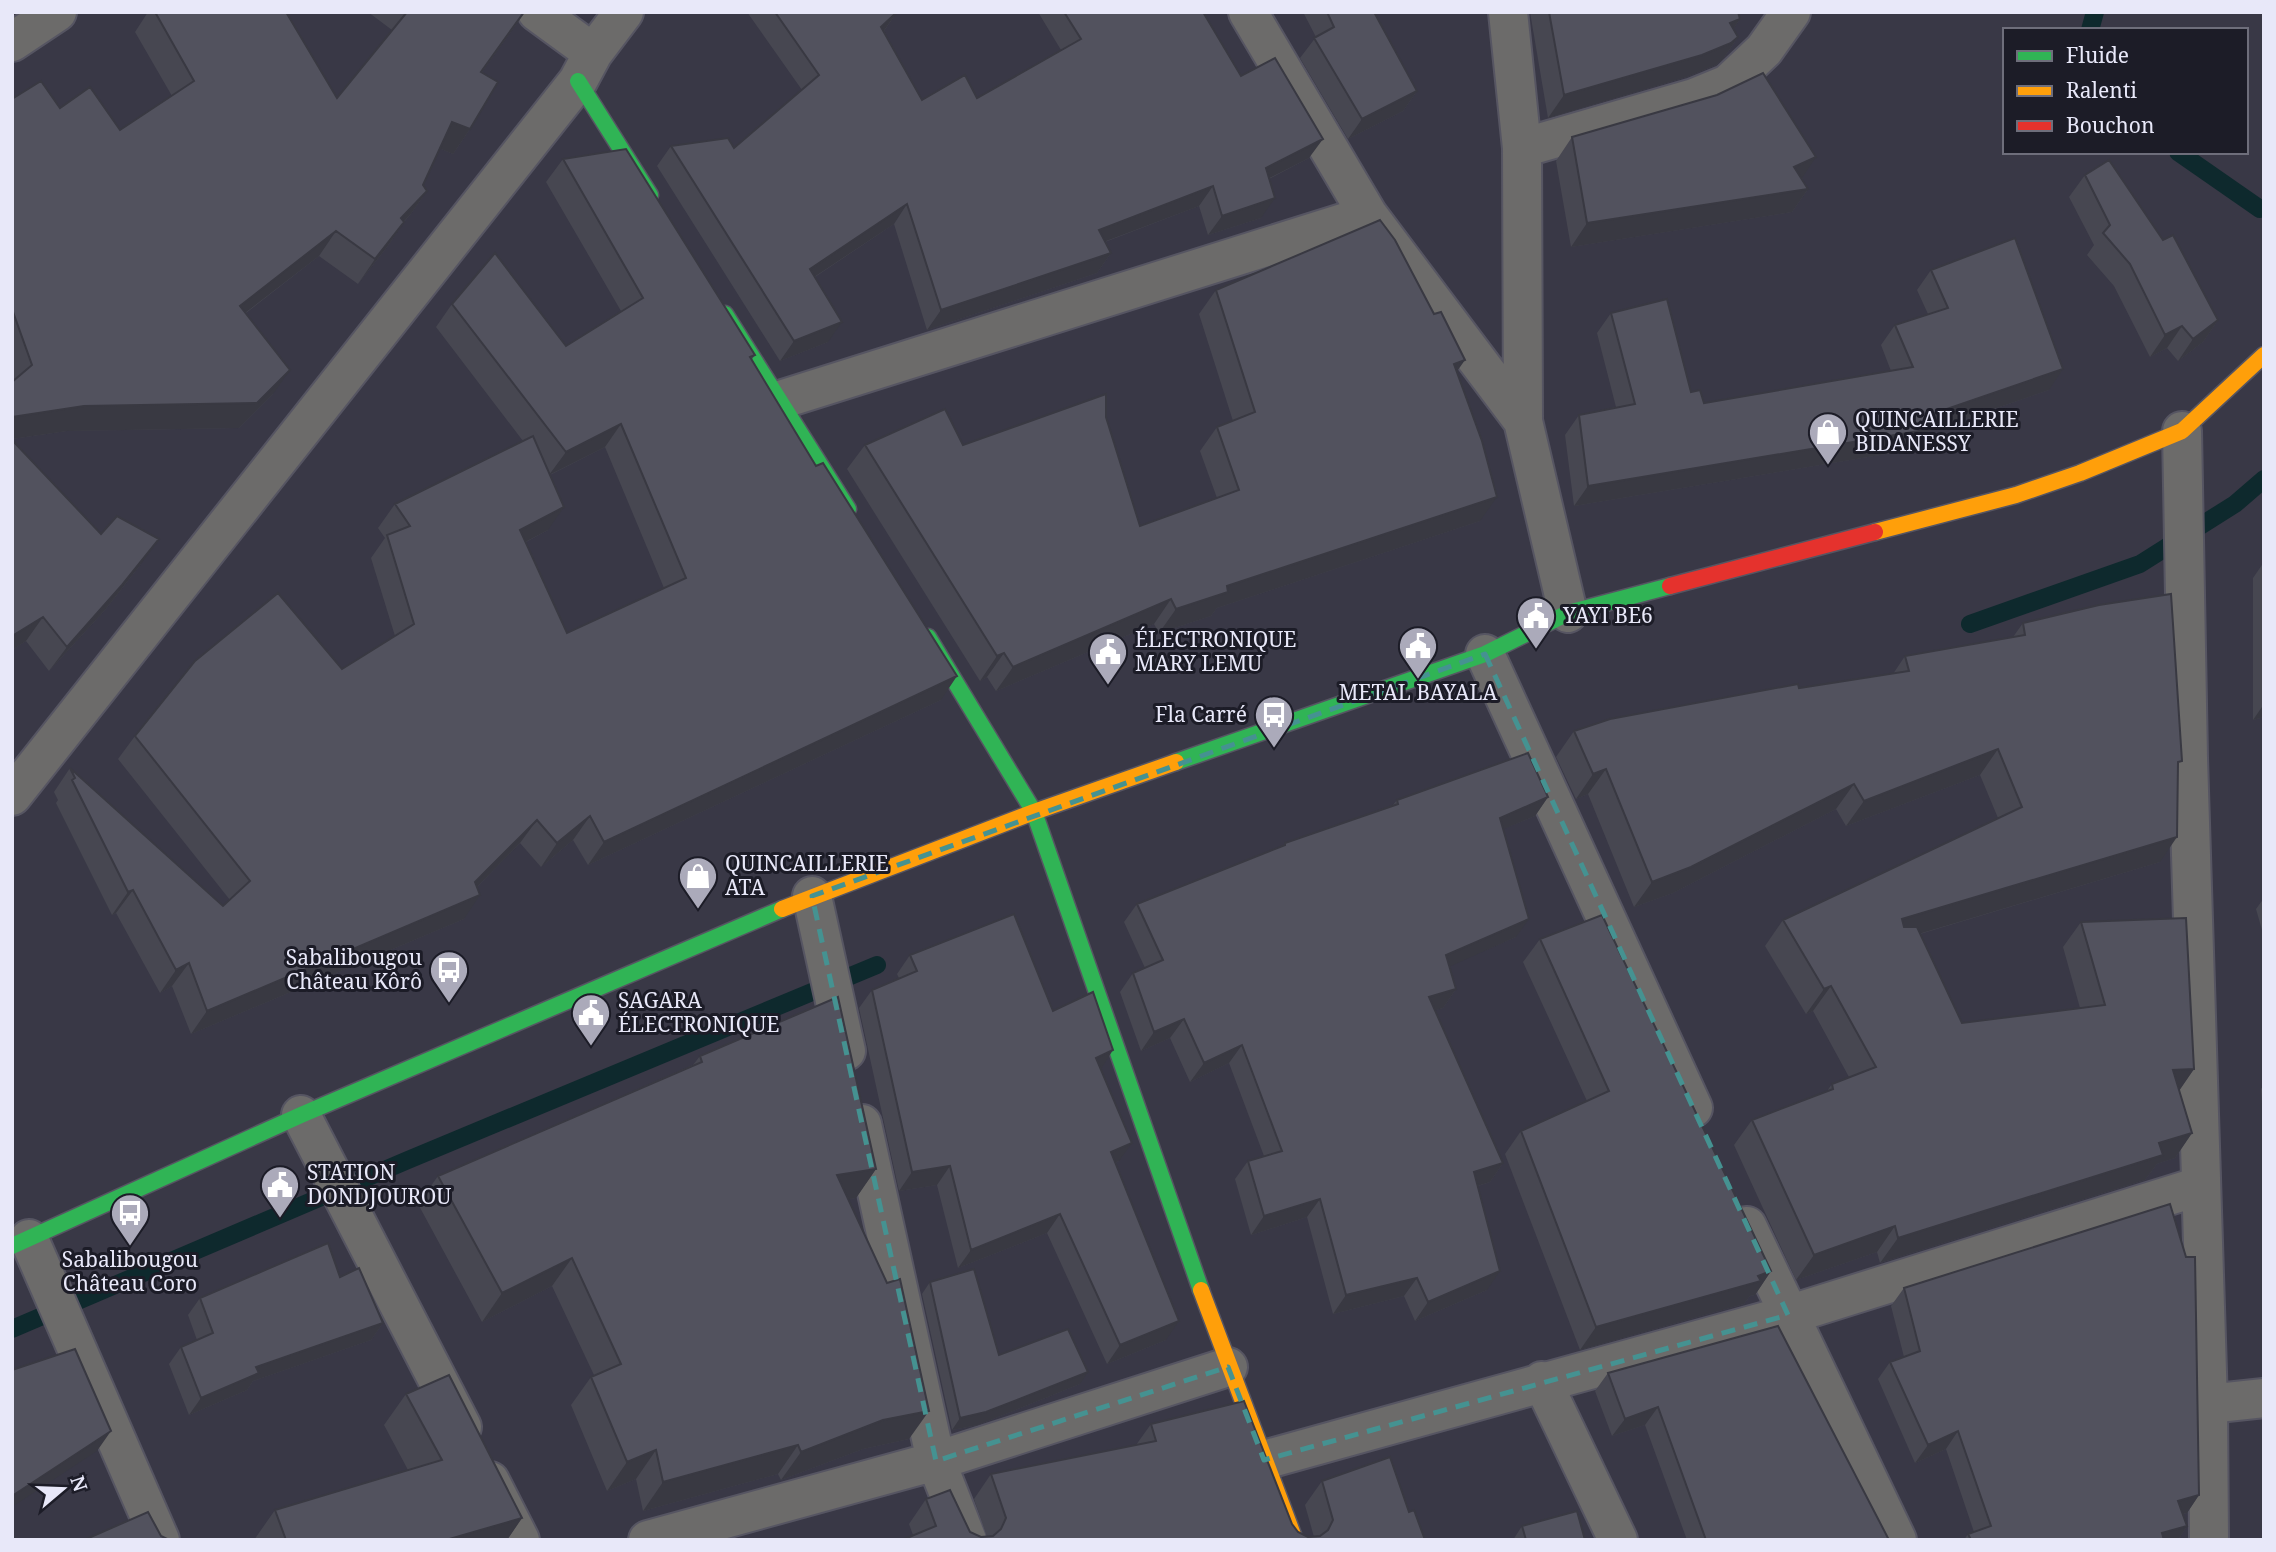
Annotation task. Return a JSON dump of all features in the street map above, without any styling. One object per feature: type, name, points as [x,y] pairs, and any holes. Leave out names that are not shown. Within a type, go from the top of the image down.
[{"type":"main road","points":[[586,67],[660,211]]},
{"type":"main road","points":[[713,294],[853,518]]},
{"type":"main road","points":[[21,1243],[301,1115],[812,896],[1034,812],[1485,654],[1568,613],[2016,495],[2080,473],[2182,431],[2264,355]]},
{"type":"main road","points":[[919,623],[1034,812],[1228,1367],[1295,1540]]},
{"type":"street","points":[[12,42],[57,12]]},
{"type":"street","points":[[537,12],[586,67]]},
{"type":"street","points":[[12,796],[586,67],[624,12]]},
{"type":"street","points":[[1248,12],[1368,215],[1523,421]]},
{"type":"street","points":[[1508,12],[1522,148],[1523,421],[1568,613]]},
{"type":"street","points":[[1522,148],[1694,99],[1728,83],[1764,50],[1791,12]]},
{"type":"street","points":[[780,400],[1368,215]]},
{"type":"street","points":[[2182,431],[2200,1186],[2208,1404],[2209,1540]]},
{"type":"street","points":[[1485,654],[1706,1137]]},
{"type":"street","points":[[812,896],[936,1461],[967,1540]]},
{"type":"street","points":[[301,1115],[520,1540]]},
{"type":"street","points":[[1264,1460],[1788,1315],[2200,1186]]},
{"type":"street","points":[[1730,1188],[1897,1540]]},
{"type":"street","points":[[21,1243],[160,1540]]},
{"type":"street","points":[[648,1540],[936,1461],[1228,1367]]},
{"type":"street","points":[[1542,1381],[1618,1540]]},
{"type":"street","points":[[2208,1404],[2264,1398]]},
{"type":"highlighted area","points":[[1485,654],[1788,1315],[1264,1460],[1228,1367],[936,1461],[812,896]]},
{"type":"building","points":[[155,12],[286,12],[337,98],[407,12],[524,12],[481,72],[498,82],[470,129],[452,122],[423,185],[427,191],[401,218],[404,222],[375,259],[336,231],[240,306],[290,370],[257,403],[84,406],[12,417],[12,382],[32,365],[12,309],[12,99],[41,81],[60,108],[90,87],[120,130],[194,81]]},
{"type":"building","points":[[775,12],[897,12],[881,27],[922,100],[965,75],[977,98],[1081,39],[1064,12],[1203,12],[1241,76],[1275,58],[1323,139],[1266,168],[1275,198],[1222,216],[1213,186],[1099,230],[1111,253],[941,310],[907,204],[810,269],[842,322],[794,341],[671,146],[728,138],[734,148],[819,75]]},
{"type":"building","points":[[1327,12],[1374,12],[1417,91],[1362,119],[1314,38],[1334,27]]},
{"type":"building","points":[[1549,12],[1738,12],[1740,19],[1730,23],[1738,37],[1731,43],[1702,55],[1564,95]]},
{"type":"building","points":[[1763,73],[1816,157],[1794,167],[1808,189],[1587,223],[1572,137],[1717,95]]},
{"type":"building","points":[[626,149],[755,355],[750,357],[816,466],[823,463],[957,676],[604,842],[590,816],[557,843],[537,820],[475,882],[480,895],[207,1011],[189,963],[176,970],[133,890],[128,892],[72,780],[75,778],[70,768],[223,906],[250,881],[135,736],[195,661],[278,593],[342,669],[414,624],[387,535],[410,526],[395,504],[533,436],[564,507],[520,530],[567,633],[686,578],[621,424],[566,452],[452,304],[495,253],[566,346],[643,298],[563,159]]},
{"type":"building","points":[[2109,160],[2163,240],[2173,235],[2218,320],[2193,339],[2182,326],[2165,335],[2130,264],[2103,233],[2110,225],[2085,175]]},
{"type":"building","points":[[1380,220],[1395,240],[1434,314],[1441,312],[1465,360],[1454,364],[1482,441],[1497,497],[1227,586],[1228,592],[1176,609],[1171,599],[1013,667],[1004,653],[997,656],[865,445],[945,409],[963,445],[1106,394],[1106,417],[1140,526],[1239,490],[1217,427],[1255,412],[1216,290]]},
{"type":"building","points":[[2015,238],[2063,369],[1926,416],[1931,429],[1588,486],[1579,415],[1635,404],[1611,313],[1667,299],[1691,392],[1700,390],[1704,403],[1913,367],[1895,325],[1948,308],[1931,270]]},
{"type":"building","points":[[12,440],[101,534],[117,516],[159,539],[67,647],[43,617],[12,636]]},
{"type":"building","points":[[2171,594],[2182,761],[2178,762],[2177,837],[1902,919],[1904,927],[1917,927],[1962,1023],[2105,1005],[2081,922],[2186,918],[2194,1069],[2173,1070],[2192,1133],[2159,1143],[2163,1155],[1898,1238],[1895,1226],[1814,1255],[1752,1120],[1833,1089],[1832,1084],[1876,1067],[1831,986],[1824,989],[1783,920],[2022,807],[1998,749],[1864,801],[1854,784],[1691,867],[1652,882],[1606,769],[1593,774],[1574,731],[1610,719],[1798,684],[1799,688],[1909,671],[1905,656],[2025,635],[2023,623],[2099,605]]},
{"type":"building","points":[[1528,753],[1548,797],[1500,818],[1529,919],[1446,955],[1456,989],[1429,997],[1503,1163],[1474,1172],[1500,1271],[1428,1302],[1417,1278],[1346,1295],[1320,1199],[1264,1216],[1248,1161],[1282,1151],[1242,1045],[1204,1063],[1184,1019],[1154,1032],[1133,973],[1163,960],[1137,904],[1285,843],[1398,804],[1397,800]]},
{"type":"building","points":[[1014,914],[1053,1011],[1093,992],[1113,1050],[1096,1058],[1132,1143],[1111,1152],[1179,1321],[1120,1345],[1060,1214],[971,1250],[950,1166],[912,1172],[872,990],[917,971],[910,955]]},
{"type":"building","points":[[1602,915],[1771,1271],[1758,1276],[1761,1281],[1596,1327],[1521,1131],[1609,1091],[1540,939]]},
{"type":"building","points":[[838,997],[876,1169],[837,1175],[887,1283],[900,1279],[929,1411],[883,1420],[801,1452],[798,1445],[663,1482],[656,1450],[627,1462],[591,1377],[621,1364],[572,1258],[502,1293],[438,1176],[702,1062],[700,1056]]},
{"type":"building","points":[[2170,1204],[2186,1257],[2195,1257],[2199,1495],[2178,1501],[2187,1526],[2162,1533],[2164,1540],[1971,1540],[1968,1534],[1991,1526],[1958,1431],[1928,1445],[1890,1362],[1920,1351],[1904,1288]]},
{"type":"building","points":[[328,1243],[340,1277],[359,1268],[383,1323],[256,1367],[259,1373],[201,1398],[181,1347],[213,1333],[200,1298]]},
{"type":"building","points":[[974,1269],[999,1355],[1068,1329],[1088,1372],[986,1412],[960,1418],[930,1282]]},
{"type":"building","points":[[1778,1326],[1889,1540],[1706,1540],[1658,1407],[1625,1419],[1608,1373]]},
{"type":"building","points":[[75,1349],[111,1431],[12,1496],[12,1370]]},
{"type":"building","points":[[449,1375],[522,1518],[446,1540],[286,1540],[275,1510],[442,1460],[406,1394]]},
{"type":"building","points":[[1244,1401],[1292,1524],[1298,1532],[1308,1537],[1320,1536],[1328,1530],[1333,1520],[1322,1481],[1390,1457],[1409,1512],[1414,1510],[1425,1540],[902,1540],[936,1526],[926,1499],[950,1490],[970,1532],[981,1537],[993,1536],[1001,1529],[1006,1518],[991,1474],[1156,1441],[1151,1424]]},
{"type":"building","points":[[1577,1511],[1585,1540],[1526,1540],[1522,1526]]},
{"type":"building","points":[[148,1512],[161,1536],[169,1540],[84,1540]]},
{"type":"waterway","points":[[2091,28],[2095,12]]},
{"type":"waterway","points":[[2181,154],[2260,209]]},
{"type":"waterway","points":[[1970,624],[2140,564],[2235,504],[2264,479]]},
{"type":"waterway","points":[[12,1329],[408,1160],[877,965]]},
{"type":"traffic: fast","points":[[578,81],[650,195]]},
{"type":"traffic: fast","points":[[725,314],[848,509]]},
{"type":"traffic: fast","points":[[1176,762],[1485,654],[1568,613],[1670,586]]},
{"type":"traffic: fast","points":[[928,637],[1034,812],[1201,1290]]},
{"type":"traffic: fast","points":[[12,1246],[301,1115],[782,909]]},
{"type":"traffic: slow","points":[[1875,532],[2016,495],[2080,473],[2182,431],[2264,355]]},
{"type":"traffic: slow","points":[[782,909],[1034,812],[1176,762]]},
{"type":"traffic: slow","points":[[1201,1290],[1295,1540]]},
{"type":"traffic: jam","points":[[1670,586],[1875,532]]},
{"type":"place","name":"QUINCAILLERIE BIDANESSY","points":[[1828,466]]},
{"type":"place","name":"YAYI BE6","points":[[1536,650]]},
{"type":"place","name":"METAL BAYALA","points":[[1418,680]]},
{"type":"place","name":"ÉLECTRONIQUE MARY LEMU","points":[[1108,686]]},
{"type":"place","name":"Fla Carré","points":[[1274,749]]},
{"type":"place","name":"QUINCAILLERIE ATA","points":[[698,910]]},
{"type":"place","name":"Sabalibougou Château Kôrô","points":[[449,1004]]},
{"type":"place","name":"SAGARA ÉLECTRONIQUE","points":[[591,1047]]},
{"type":"place","name":"STATION DONDJOUROU","points":[[280,1219]]},
{"type":"place","name":"Sabalibougou Château Coro","points":[[130,1247]]}]
